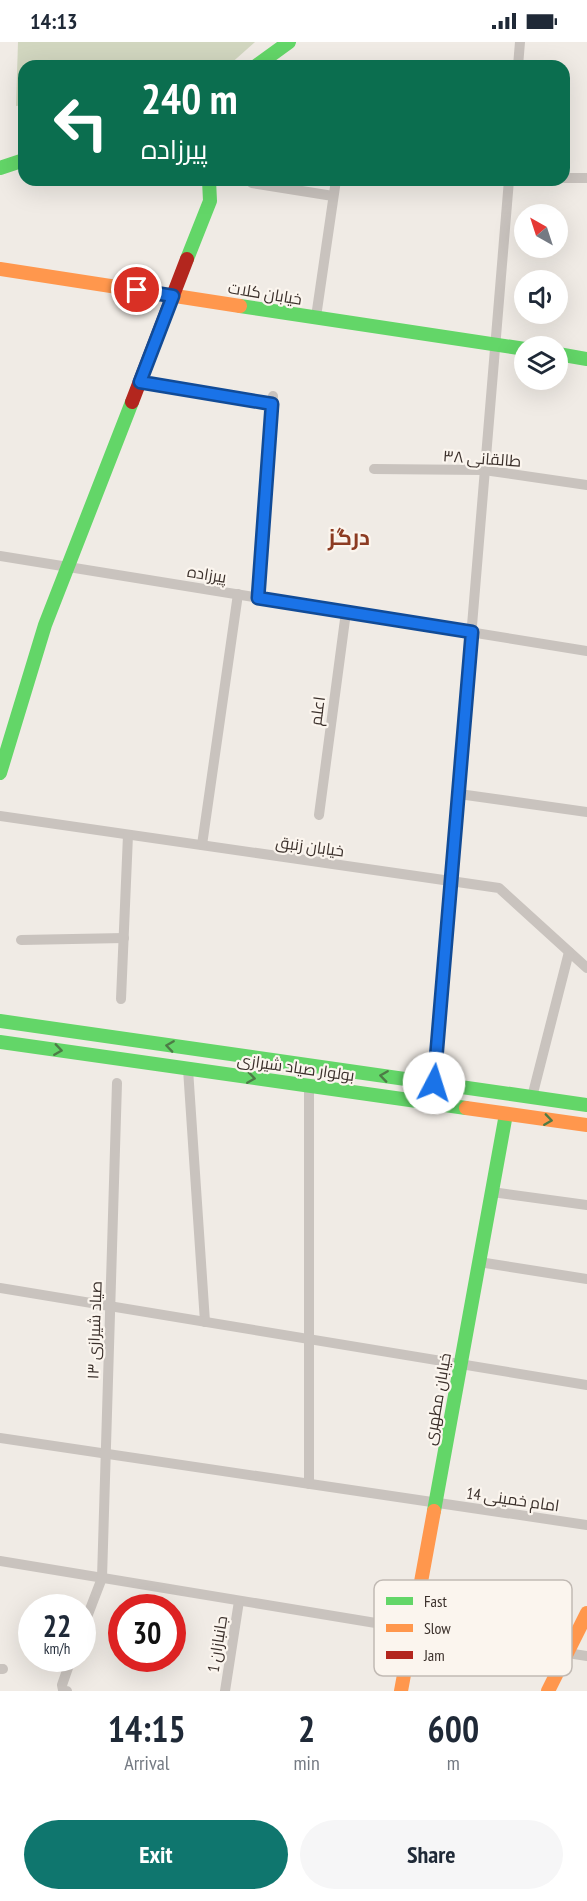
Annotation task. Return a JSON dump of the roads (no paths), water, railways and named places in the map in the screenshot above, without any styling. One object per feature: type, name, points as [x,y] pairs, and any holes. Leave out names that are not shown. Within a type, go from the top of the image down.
[{"type":"street","points":[[264,60],[289,42]]},
{"type":"street","points":[[518,60],[520,42]]},
{"type":"street","points":[[0,168],[18,161]]},
{"type":"street","points":[[570,178],[587,178]]},
{"type":"street","points":[[1,770],[45,625],[210,201],[209,186]]},
{"type":"street","points":[[271,186],[333,196]]},
{"type":"street","points":[[316,317],[335,186]]},
{"type":"street","points":[[434,1083],[509,186]]},
{"type":"street","name":"خیابان کلات","points":[[0,269],[514,347]]},
{"type":"street","points":[[568,356],[587,359]]},
{"type":"street","points":[[140,382],[273,400],[258,598]]},
{"type":"street","name":"طالقانی ۳۸","points":[[374,470],[484,470],[587,485]]},
{"type":"street","name":"پیرزاده","points":[[0,556],[587,651]]},
{"type":"street","points":[[202,845],[238,594]]},
{"type":"street","name":"اعلم","points":[[318,815],[345,612]]},
{"type":"street","points":[[459,794],[587,812]]},
{"type":"street","name":"خیابان زنبق","points":[[0,816],[499,888],[587,968]]},
{"type":"street","points":[[121,999],[128,835]]},
{"type":"street","points":[[21,940],[124,938]]},
{"type":"street","points":[[532,1097],[569,952]]},
{"type":"street","name":"بولوار صیاد شیرازی","points":[[0,1021],[587,1105]]},
{"type":"street","name":"بولوار صیاد شیرازی","points":[[0,1042],[587,1125]]},
{"type":"street","points":[[188,1069],[205,1322]]},
{"type":"street","name":"صیاد شیرازی ۱۳","points":[[96,1594],[102,1578],[117,1083]]},
{"type":"street","points":[[309,1086],[309,1484]]},
{"type":"street","name":"خیابان مطهری","points":[[421,1580],[506,1114]]},
{"type":"street","points":[[492,1192],[587,1205]]},
{"type":"street","points":[[479,1262],[587,1279]]},
{"type":"street","points":[[0,1288],[587,1385]]},
{"type":"street","name":"امام خمینی 14","points":[[0,1438],[587,1525]]},
{"type":"street","points":[[0,1562],[374,1623]]},
{"type":"street","name":"جانبازان 1","points":[[225,1691],[239,1601]]},
{"type":"street","points":[[572,1643],[587,1613]]},
{"type":"street","points":[[572,1654],[587,1656]]},
{"type":"street","points":[[66,1672],[62,1685],[63,1690],[67,1691]]},
{"type":"street","name":"خیابان مطهری","points":[[401,1691],[404,1676]]},
{"type":"street","points":[[548,1691],[556,1676]]},
{"type":"district","name":"درگز","points":[[349,537]]}]
